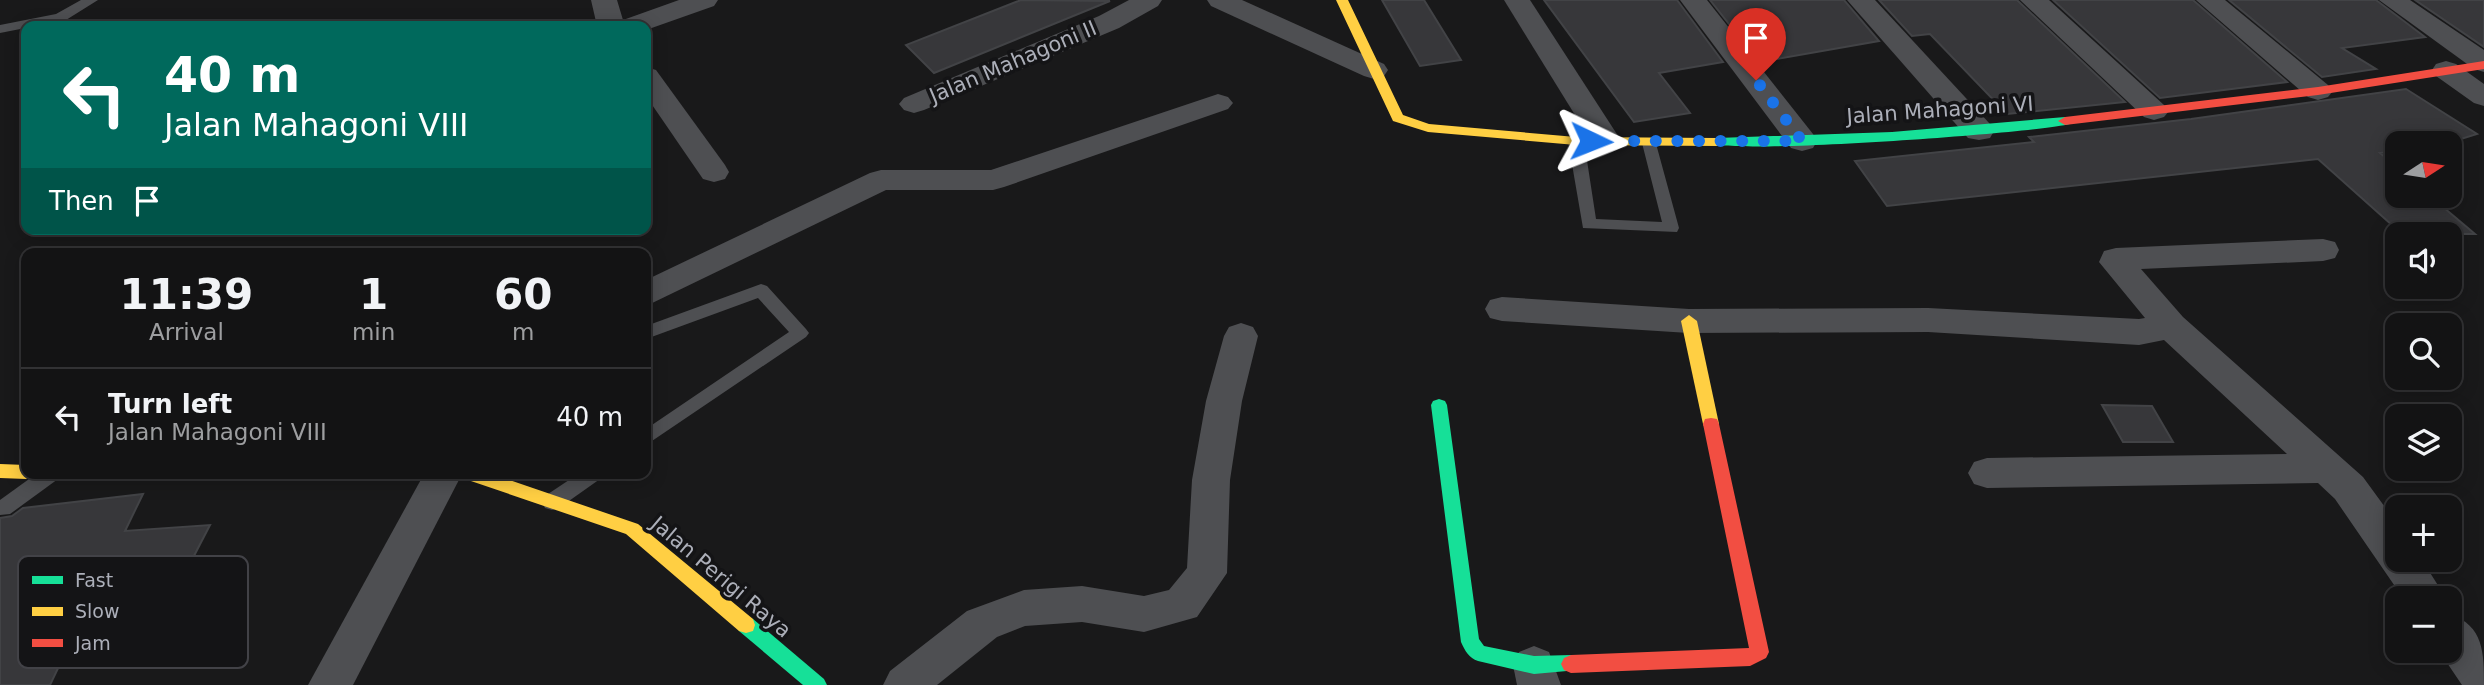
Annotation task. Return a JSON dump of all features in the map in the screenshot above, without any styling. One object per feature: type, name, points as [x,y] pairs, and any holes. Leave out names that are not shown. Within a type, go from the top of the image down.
[{"type":"street","points":[[604,0],[610,21]]},
{"type":"street","points":[[646,21],[705,0]]},
{"type":"street","name":"Jalan Mahagoni II","points":[[914,104],[1109,22],[1149,0]]},
{"type":"street","points":[[1220,0],[1374,70]]},
{"type":"street","points":[[1342,0],[1374,70]]},
{"type":"street","points":[[1517,0],[1606,142]]},
{"type":"street","points":[[1693,0],[1802,141]]},
{"type":"street","points":[[1860,0],[1979,131]]},
{"type":"street","points":[[2033,0],[2154,111]]},
{"type":"street","points":[[2208,0],[2318,91]]},
{"type":"street","points":[[2392,0],[2484,64]]},
{"type":"street","name":"Jalan Mahagoni VI","points":[[1374,70],[1398,118],[1429,128],[1576,141],[1650,143],[1802,141],[1979,131],[2318,91],[2484,64]]},
{"type":"street","points":[[2446,71],[2484,97]]},
{"type":"street","points":[[651,83],[714,172]]},
{"type":"street","points":[[651,292],[881,180],[993,180],[1218,103]]},
{"type":"street","points":[[2323,250],[2116,259],[2118,267],[2171,326],[2349,488],[2385,540]]},
{"type":"street","points":[[1502,309],[1689,321],[1928,320],[2139,332],[2171,326]]},
{"type":"street","points":[[1439,405],[1470,642],[1478,653],[1536,675],[1750,657],[1759,652],[1689,321]]},
{"type":"street","points":[[905,685],[982,624],[1024,608],[1082,604],[1144,614],[1182,604],[1207,573],[1210,480],[1224,401],[1241,336]]},
{"type":"street","points":[[1987,473],[2328,468]]},
{"type":"street","points":[[0,471],[21,472]]},
{"type":"street","points":[[330,685],[370,616],[440,479]]},
{"type":"street","name":"Jalan Perigi Raya","points":[[485,479],[632,529],[817,685]]},
{"type":"street","points":[[2462,649],[2484,681]]},
{"type":"lane","points":[[46,21],[61,17],[91,0]]},
{"type":"lane","points":[[0,29],[21,27]]},
{"type":"lane","points":[[1576,141],[1589,224],[1671,228],[1650,143]]},
{"type":"lane","points":[[651,331],[761,290],[800,333],[651,435]]},
{"type":"lane","points":[[3,509],[44,479]]},
{"type":"lane","points":[[552,502],[586,479]]},
{"type":"building","points":[[1021,0],[1110,1],[934,73],[906,45]]},
{"type":"building","points":[[1382,0],[1424,0],[1461,60],[1420,66]]},
{"type":"building","points":[[1544,0],[1677,0],[1723,62],[1659,73],[1690,113],[1634,122]]},
{"type":"building","points":[[1710,0],[1844,0],[1879,41],[1777,59],[1773,54],[1755,57]]},
{"type":"building","points":[[1879,0],[2017,0],[2125,102],[2007,114],[1930,34],[1912,36]]},
{"type":"building","points":[[2053,0],[2193,0],[2287,82],[2160,98]]},
{"type":"building","points":[[2229,0],[2376,0],[2425,37],[2342,48],[2376,69],[2322,77]]},
{"type":"building","points":[[2415,0],[2484,0],[2484,47]]},
{"type":"building","points":[[2406,89],[2477,134],[2462,139],[2462,131],[2385,131],[2385,152],[2380,153],[2385,157],[2385,208],[2444,208],[2461,222],[2389,222],[2318,159],[1887,206],[1855,161],[2034,142],[2029,137],[2191,119]]},
{"type":"building","points":[[2462,223],[2475,234],[2462,234]]},
{"type":"building","points":[[2102,405],[2152,406],[2173,442],[2123,442]]},
{"type":"building","points":[[143,494],[125,531],[210,525],[194,556],[18,556],[18,668],[58,668],[50,685],[0,685],[0,518],[12,516],[23,508]]},
{"type":"traffic: fast","points":[[1717,142],[1892,136],[2065,121]]},
{"type":"traffic: fast","points":[[1439,405],[1470,642],[1478,653],[1534,665],[1571,664]]},
{"type":"traffic: fast","points":[[746,625],[817,685]]},
{"type":"traffic: slow","points":[[1342,0],[1398,118],[1428,128],[1576,141],[1717,142]]},
{"type":"traffic: slow","points":[[1689,321],[1711,424]]},
{"type":"traffic: slow","points":[[0,471],[21,472]]},
{"type":"traffic: slow","points":[[486,479],[632,529],[746,625]]},
{"type":"traffic: jam","points":[[2065,121],[2318,91],[2484,65]]},
{"type":"traffic: jam","points":[[1571,664],[1750,658],[1759,652],[1711,424]]},
{"type":"route","points":[[1591,141],[1802,141],[1756,80]]}]
